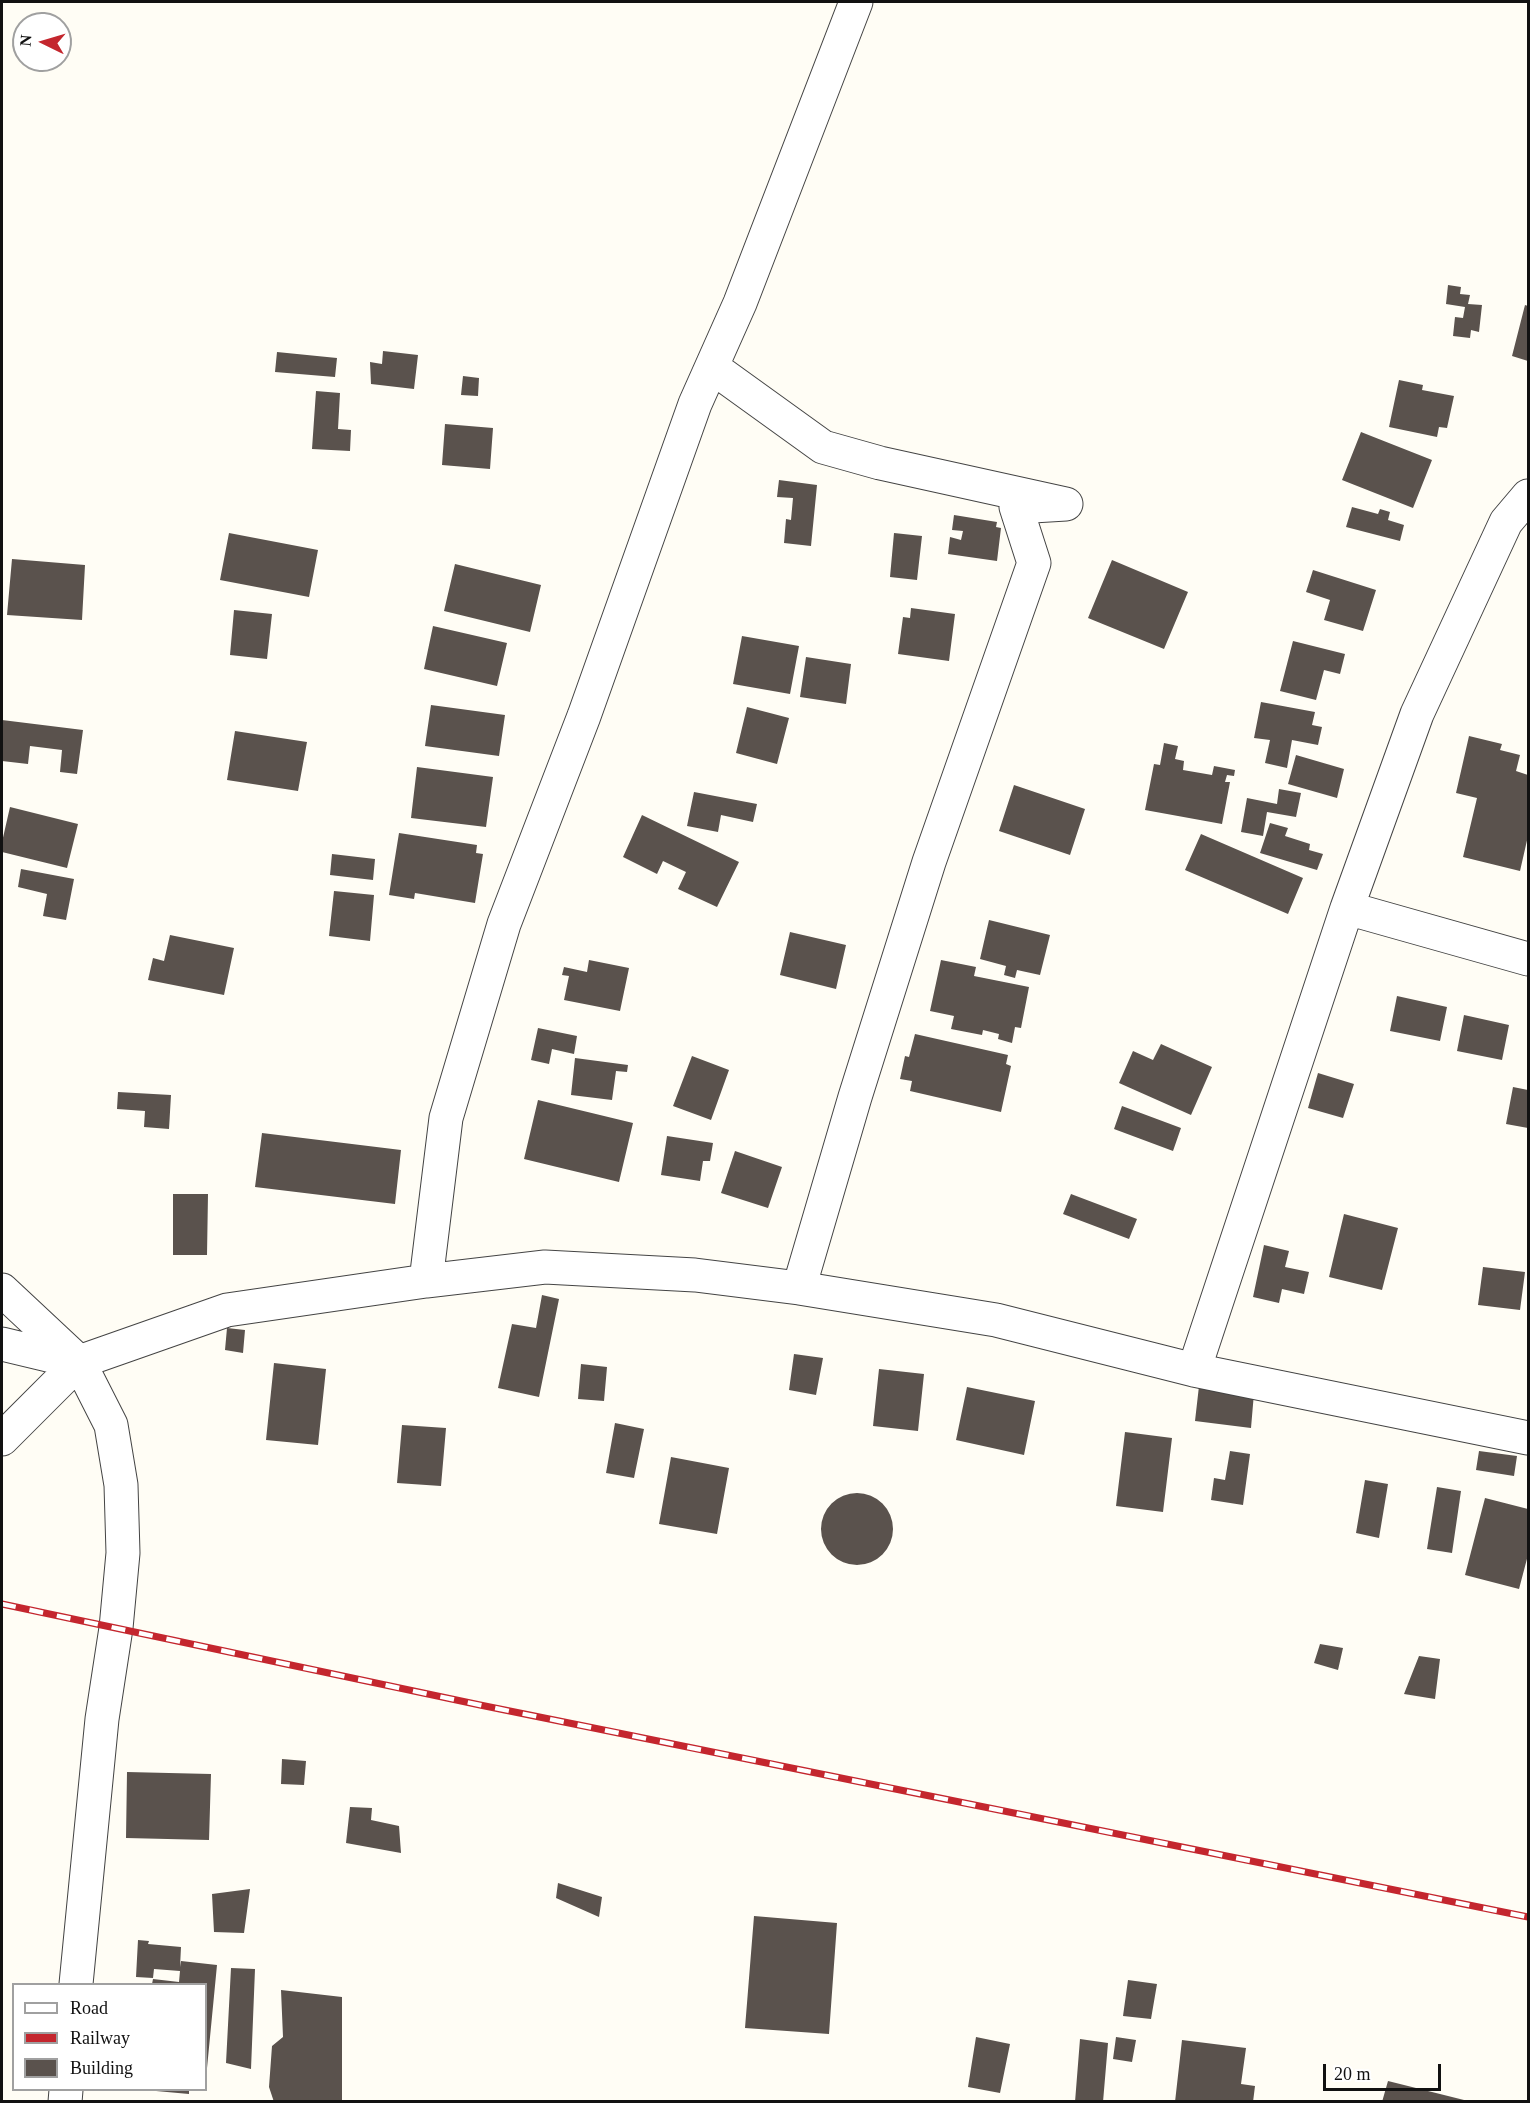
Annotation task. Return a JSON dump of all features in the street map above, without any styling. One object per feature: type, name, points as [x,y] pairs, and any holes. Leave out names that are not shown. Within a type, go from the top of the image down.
[{"type":"street","points":[[426,1281],[446,1118],[504,924],[584,716],[695,404],[740,303],[856,2]]},
{"type":"street","points":[[712,367],[823,447],[880,463],[1066,504],[1016,507],[1035,563],[929,862],[855,1097],[799,1288]]},
{"type":"street","points":[[1194,1370],[1347,908],[1417,714],[1506,522],[1528,496]]},
{"type":"street","points":[[1347,908],[1528,959]]},
{"type":"street","points":[[2,1438],[79,1362],[227,1310],[426,1281],[545,1267],[695,1275],[799,1288],[996,1320],[1194,1370],[1528,1438]]},
{"type":"street","points":[[2,1290],[79,1362],[111,1425],[121,1485],[123,1553],[117,1629],[102,1719],[76,1983]]},
{"type":"street","points":[[2,1344],[79,1362]]},
{"type":"building","points":[[1448,285],[1461,287],[1460,294],[1470,295],[1468,304],[1482,305],[1479,332],[1471,330],[1470,338],[1453,336],[1455,317],[1463,318],[1465,307],[1446,304]]},
{"type":"building","points":[[1525,305],[1528,306],[1528,361],[1512,356]]},
{"type":"building","points":[[383,351],[418,355],[414,389],[371,384],[370,362],[382,364]]},
{"type":"building","points":[[277,352],[337,358],[335,377],[275,372]]},
{"type":"building","points":[[463,376],[479,378],[478,396],[461,395]]},
{"type":"building","points":[[1399,380],[1423,385],[1422,390],[1454,396],[1447,428],[1439,427],[1437,437],[1389,427]]},
{"type":"building","points":[[316,391],[340,393],[338,429],[351,430],[350,451],[312,449]]},
{"type":"building","points":[[445,424],[493,428],[490,469],[442,465]]},
{"type":"building","points":[[1361,432],[1432,460],[1413,508],[1342,480]]},
{"type":"building","points":[[779,480],[817,485],[811,546],[784,543],[786,519],[791,520],[793,498],[777,497]]},
{"type":"building","points":[[1352,507],[1378,514],[1380,509],[1390,512],[1388,520],[1404,525],[1400,541],[1346,527]]},
{"type":"building","points":[[954,515],[997,522],[996,527],[1001,528],[997,561],[948,554],[950,537],[961,540],[963,531],[952,530]]},
{"type":"building","points":[[229,533],[318,550],[309,597],[220,580]]},
{"type":"building","points":[[894,533],[922,536],[917,580],[890,577]]},
{"type":"building","points":[[12,559],[85,565],[82,620],[7,615]]},
{"type":"building","points":[[1112,560],[1188,592],[1164,649],[1088,618]]},
{"type":"building","points":[[455,564],[541,585],[530,632],[444,611]]},
{"type":"building","points":[[1313,570],[1376,590],[1363,631],[1324,620],[1330,600],[1306,592]]},
{"type":"building","points":[[911,608],[955,614],[949,661],[898,654],[903,617],[910,618]]},
{"type":"building","points":[[234,610],[272,614],[267,659],[230,655]]},
{"type":"building","points":[[433,626],[507,643],[497,686],[424,669]]},
{"type":"building","points":[[742,636],[799,646],[790,694],[733,684]]},
{"type":"building","points":[[1293,641],[1345,654],[1340,674],[1324,670],[1316,700],[1280,691]]},
{"type":"building","points":[[806,657],[851,664],[846,704],[800,697]]},
{"type":"building","points":[[1261,702],[1315,712],[1312,725],[1322,727],[1318,745],[1292,740],[1287,768],[1265,763],[1270,740],[1254,738]]},
{"type":"building","points":[[431,705],[505,715],[499,756],[425,746]]},
{"type":"building","points":[[747,707],[789,718],[777,764],[736,753]]},
{"type":"building","points":[[2,720],[83,730],[77,774],[60,772],[62,750],[30,746],[28,764],[2,761]]},
{"type":"building","points":[[235,731],[307,742],[298,791],[227,780]]},
{"type":"building","points":[[1469,736],[1502,744],[1500,750],[1520,755],[1516,771],[1528,775],[1528,836],[1520,871],[1463,857],[1477,798],[1456,793]]},
{"type":"building","points":[[1164,743],[1178,746],[1175,759],[1184,761],[1183,770],[1212,775],[1214,766],[1235,770],[1234,776],[1227,775],[1225,782],[1230,782],[1222,824],[1145,810],[1154,764],[1160,765]]},
{"type":"building","points":[[1296,755],[1344,769],[1337,798],[1288,784]]},
{"type":"building","points":[[417,767],[493,777],[486,827],[411,818]]},
{"type":"building","points":[[1014,785],[1085,809],[1070,855],[999,831]]},
{"type":"building","points":[[1279,789],[1301,793],[1296,817],[1267,812],[1263,836],[1241,832],[1247,798],[1277,804]]},
{"type":"building","points":[[694,792],[757,804],[753,822],[721,815],[718,832],[687,826]]},
{"type":"building","points":[[10,807],[78,824],[67,868],[2,852]]},
{"type":"building","points":[[642,815],[739,862],[717,907],[678,889],[686,872],[663,861],[657,874],[623,857]]},
{"type":"building","points":[[1270,823],[1288,828],[1285,836],[1310,844],[1309,850],[1323,854],[1317,870],[1260,853]]},
{"type":"building","points":[[399,833],[477,845],[476,853],[483,854],[475,903],[415,893],[414,899],[389,895]]},
{"type":"building","points":[[1201,834],[1303,878],[1288,914],[1185,870]]},
{"type":"building","points":[[332,854],[375,859],[373,880],[330,875]]},
{"type":"building","points":[[21,869],[74,879],[66,920],[43,916],[47,894],[18,887]]},
{"type":"building","points":[[334,891],[374,895],[370,941],[329,936]]},
{"type":"building","points":[[989,920],[1050,935],[1040,975],[1017,970],[1015,978],[1004,975],[1006,966],[980,959]]},
{"type":"building","points":[[790,932],[846,945],[836,989],[780,975]]},
{"type":"building","points":[[170,935],[234,948],[224,995],[148,980],[153,958],[164,961]]},
{"type":"building","points":[[589,960],[629,968],[620,1011],[564,1000],[569,976],[562,975],[564,967],[587,972]]},
{"type":"building","points":[[941,960],[976,967],[974,976],[1029,987],[1021,1028],[1015,1027],[1012,1043],[998,1039],[999,1034],[983,1030],[982,1035],[951,1029],[954,1016],[930,1011]]},
{"type":"building","points":[[1397,996],[1447,1007],[1440,1041],[1390,1031]]},
{"type":"building","points":[[1464,1015],[1509,1025],[1502,1060],[1457,1051]]},
{"type":"building","points":[[538,1028],[577,1036],[574,1054],[552,1049],[549,1064],[531,1060]]},
{"type":"building","points":[[915,1034],[1008,1055],[1006,1064],[1011,1066],[1001,1112],[910,1091],[912,1081],[900,1079],[905,1056],[909,1057]]},
{"type":"building","points":[[1161,1044],[1212,1067],[1191,1115],[1119,1083],[1133,1051],[1153,1060]]},
{"type":"building","points":[[692,1056],[729,1070],[711,1120],[673,1106]]},
{"type":"building","points":[[575,1058],[628,1065],[627,1072],[616,1071],[612,1100],[571,1095]]},
{"type":"building","points":[[1318,1073],[1354,1084],[1343,1118],[1308,1108]]},
{"type":"building","points":[[1513,1087],[1528,1090],[1528,1128],[1506,1124]]},
{"type":"building","points":[[118,1092],[171,1095],[169,1129],[144,1127],[145,1111],[117,1109]]},
{"type":"building","points":[[538,1100],[633,1123],[619,1182],[524,1159]]},
{"type":"building","points":[[1122,1106],[1181,1128],[1173,1151],[1114,1129]]},
{"type":"building","points":[[262,1133],[401,1150],[395,1204],[255,1187]]},
{"type":"building","points":[[667,1136],[713,1143],[710,1161],[703,1161],[700,1181],[661,1175]]},
{"type":"building","points":[[735,1151],[782,1167],[768,1208],[721,1193]]},
{"type":"building","points":[[173,1194],[208,1194],[207,1255],[173,1255]]},
{"type":"building","points":[[1071,1194],[1137,1219],[1129,1239],[1063,1214]]},
{"type":"building","points":[[1344,1214],[1398,1228],[1382,1290],[1329,1277]]},
{"type":"building","points":[[1264,1245],[1289,1251],[1285,1267],[1309,1272],[1304,1294],[1282,1289],[1279,1303],[1253,1297]]},
{"type":"building","points":[[1483,1267],[1525,1272],[1520,1310],[1478,1305]]},
{"type":"building","points":[[542,1295],[559,1299],[539,1397],[498,1388],[512,1324],[536,1328]]},
{"type":"building","points":[[227,1328],[245,1330],[243,1353],[225,1350]]},
{"type":"building","points":[[794,1354],[823,1358],[816,1395],[789,1390]]},
{"type":"building","points":[[274,1363],[326,1369],[318,1445],[266,1440]]},
{"type":"building","points":[[581,1364],[607,1367],[604,1401],[578,1399]]},
{"type":"building","points":[[879,1369],[924,1374],[918,1431],[873,1426]]},
{"type":"building","points":[[1199,1386],[1254,1393],[1251,1428],[1195,1421]]},
{"type":"building","points":[[967,1387],[1035,1401],[1024,1455],[956,1440]]},
{"type":"building","points":[[615,1423],[644,1429],[634,1478],[606,1473]]},
{"type":"building","points":[[402,1425],[446,1428],[441,1486],[397,1483]]},
{"type":"building","points":[[1125,1432],[1172,1438],[1163,1512],[1116,1506]]},
{"type":"building","points":[[1230,1451],[1250,1454],[1243,1505],[1211,1500],[1214,1478],[1225,1480]]},
{"type":"building","points":[[1479,1451],[1517,1456],[1514,1476],[1476,1470]]},
{"type":"building","points":[[671,1457],[729,1468],[717,1534],[659,1524]]},
{"type":"building","points":[[1365,1480],[1388,1484],[1379,1538],[1356,1533]]},
{"type":"building","points":[[1437,1487],[1461,1491],[1452,1553],[1427,1549]]},
{"type":"building","points":[[857,1493],[871,1496],[883,1503],[890,1515],[893,1529],[890,1543],[883,1555],[871,1562],[857,1565],[843,1562],[831,1555],[824,1543],[821,1529],[824,1515],[831,1503],[843,1496]]},
{"type":"building","points":[[1485,1498],[1528,1509],[1528,1555],[1519,1589],[1465,1575]]},
{"type":"building","points":[[1320,1644],[1343,1648],[1338,1670],[1314,1663]]},
{"type":"building","points":[[1419,1656],[1440,1659],[1435,1699],[1404,1694]]},
{"type":"building","points":[[282,1759],[306,1761],[304,1785],[281,1784]]},
{"type":"building","points":[[127,1772],[211,1774],[209,1840],[126,1838]]},
{"type":"building","points":[[350,1807],[372,1808],[371,1820],[399,1826],[401,1853],[346,1843]]},
{"type":"building","points":[[558,1883],[602,1897],[599,1917],[556,1898]]},
{"type":"building","points":[[250,1889],[244,1933],[214,1932],[212,1894]]},
{"type":"building","points":[[754,1916],[837,1923],[829,2034],[745,2028]]},
{"type":"building","points":[[138,1940],[149,1941],[148,1944],[181,1947],[180,1967],[181,1961],[217,1965],[207,2068],[207,1983],[152,1983],[153,1979],[179,1982],[180,1971],[154,1969],[153,1978],[136,1977]]},
{"type":"building","points":[[231,1968],[255,1969],[251,2069],[226,2063]]},
{"type":"building","points":[[1128,1980],[1157,1984],[1151,2019],[1123,2016]]},
{"type":"building","points":[[281,1990],[342,1997],[342,2102],[274,2102],[269,2087],[272,2046],[283,2037]]},
{"type":"building","points":[[976,2037],[1010,2044],[1000,2093],[968,2087]]},
{"type":"building","points":[[1116,2037],[1136,2040],[1132,2062],[1113,2059]]},
{"type":"building","points":[[1080,2039],[1108,2043],[1103,2102],[1075,2102]]},
{"type":"building","points":[[1182,2040],[1246,2048],[1241,2084],[1255,2086],[1253,2102],[1175,2102]]},
{"type":"building","points":[[1388,2081],[1468,2101],[1468,2102],[1382,2102]]},
{"type":"building","points":[[156,2091],[189,2091],[189,2094]]},
{"type":"railway","points":[[2,1604],[480,1705],[1528,1917]]}]
